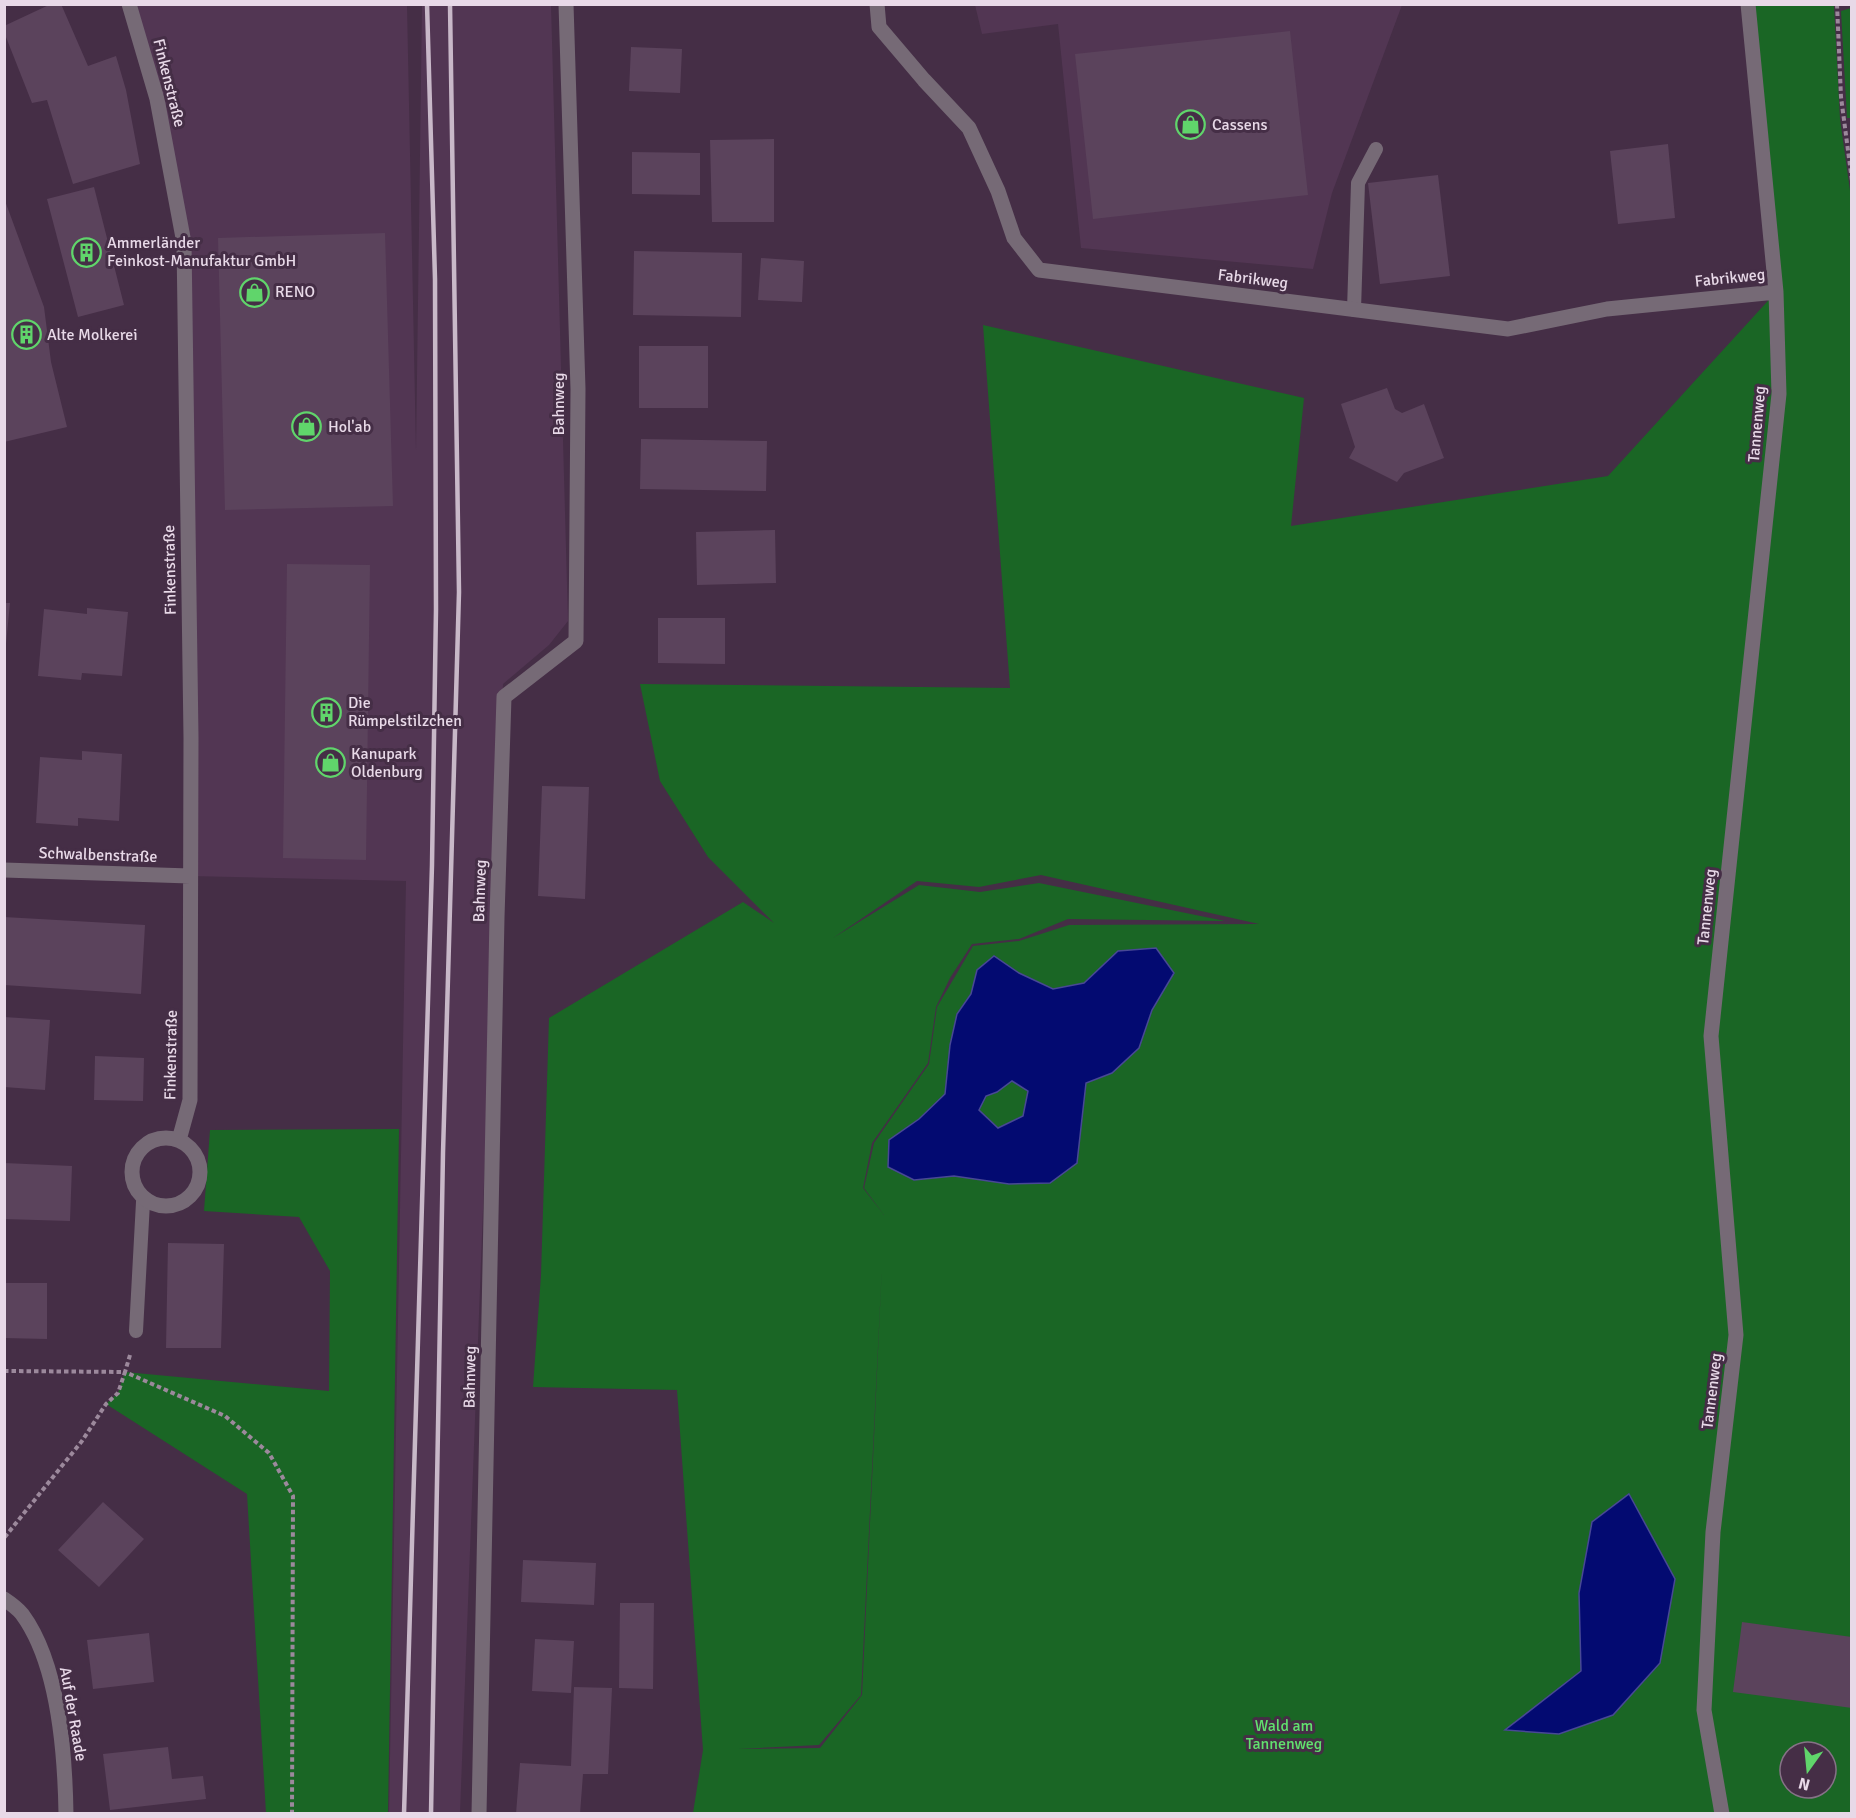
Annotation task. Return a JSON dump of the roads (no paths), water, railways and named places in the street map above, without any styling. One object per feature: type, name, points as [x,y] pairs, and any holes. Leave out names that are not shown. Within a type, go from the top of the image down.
[{"type":"street","name":"Finkenstraße","points":[[129,4],[157,99],[184,243],[191,737],[190,1100],[179,1140]]},
{"type":"street","name":"Bahnweg","points":[[479,1814],[497,917],[504,697],[576,641],[578,389],[566,4]]},
{"type":"street","name":"Fabrikweg","points":[[877,4],[879,27],[969,128],[998,191],[1014,238],[1039,270],[1509,329],[1607,309],[1776,292]]},
{"type":"street","name":"Tannenweg","points":[[1722,1814],[1704,1710],[1713,1532],[1736,1335],[1711,1036],[1779,394],[1776,292],[1748,4]]},
{"type":"street","name":"Schwalbenstraße","points":[[4,870],[190,876]]},
{"type":"street","points":[[156,1139],[179,1140],[196,1154],[201,1176],[194,1193],[182,1203],[162,1206],[146,1199],[138,1191],[134,1182],[133,1167],[137,1154],[156,1139]]},
{"type":"street","name":"Auf der Raade","points":[[4,1599],[21,1612],[27,1622],[38,1642],[52,1681],[65,1772],[66,1814]]},
{"type":"lane","points":[[1354,310],[1358,183],[1376,149]]},
{"type":"lane","points":[[136,1331],[143,1202],[146,1199]]},
{"type":"railway","points":[[404,1814],[432,865],[436,609],[435,279],[427,4]]},
{"type":"railway","points":[[431,1814],[443,1153],[459,592],[450,4]]},
{"type":"place","name":"Cassens","points":[[1191,125]]},
{"type":"place","name":"Ammerländer Feinkost-Manufaktur GmbH","points":[[86,252]]},
{"type":"place","name":"RENO","points":[[254,292]]},
{"type":"place","name":"Alte Molkerei","points":[[26,335]]},
{"type":"place","name":"Hol'ab","points":[[307,427]]},
{"type":"place","name":"Die Rümpelstilzchen","points":[[327,712]]},
{"type":"place","name":"Kanupark Oldenburg","points":[[330,763]]},
{"type":"park label","name":"Wald am Tannenweg","points":[[1284,1735]]}]
